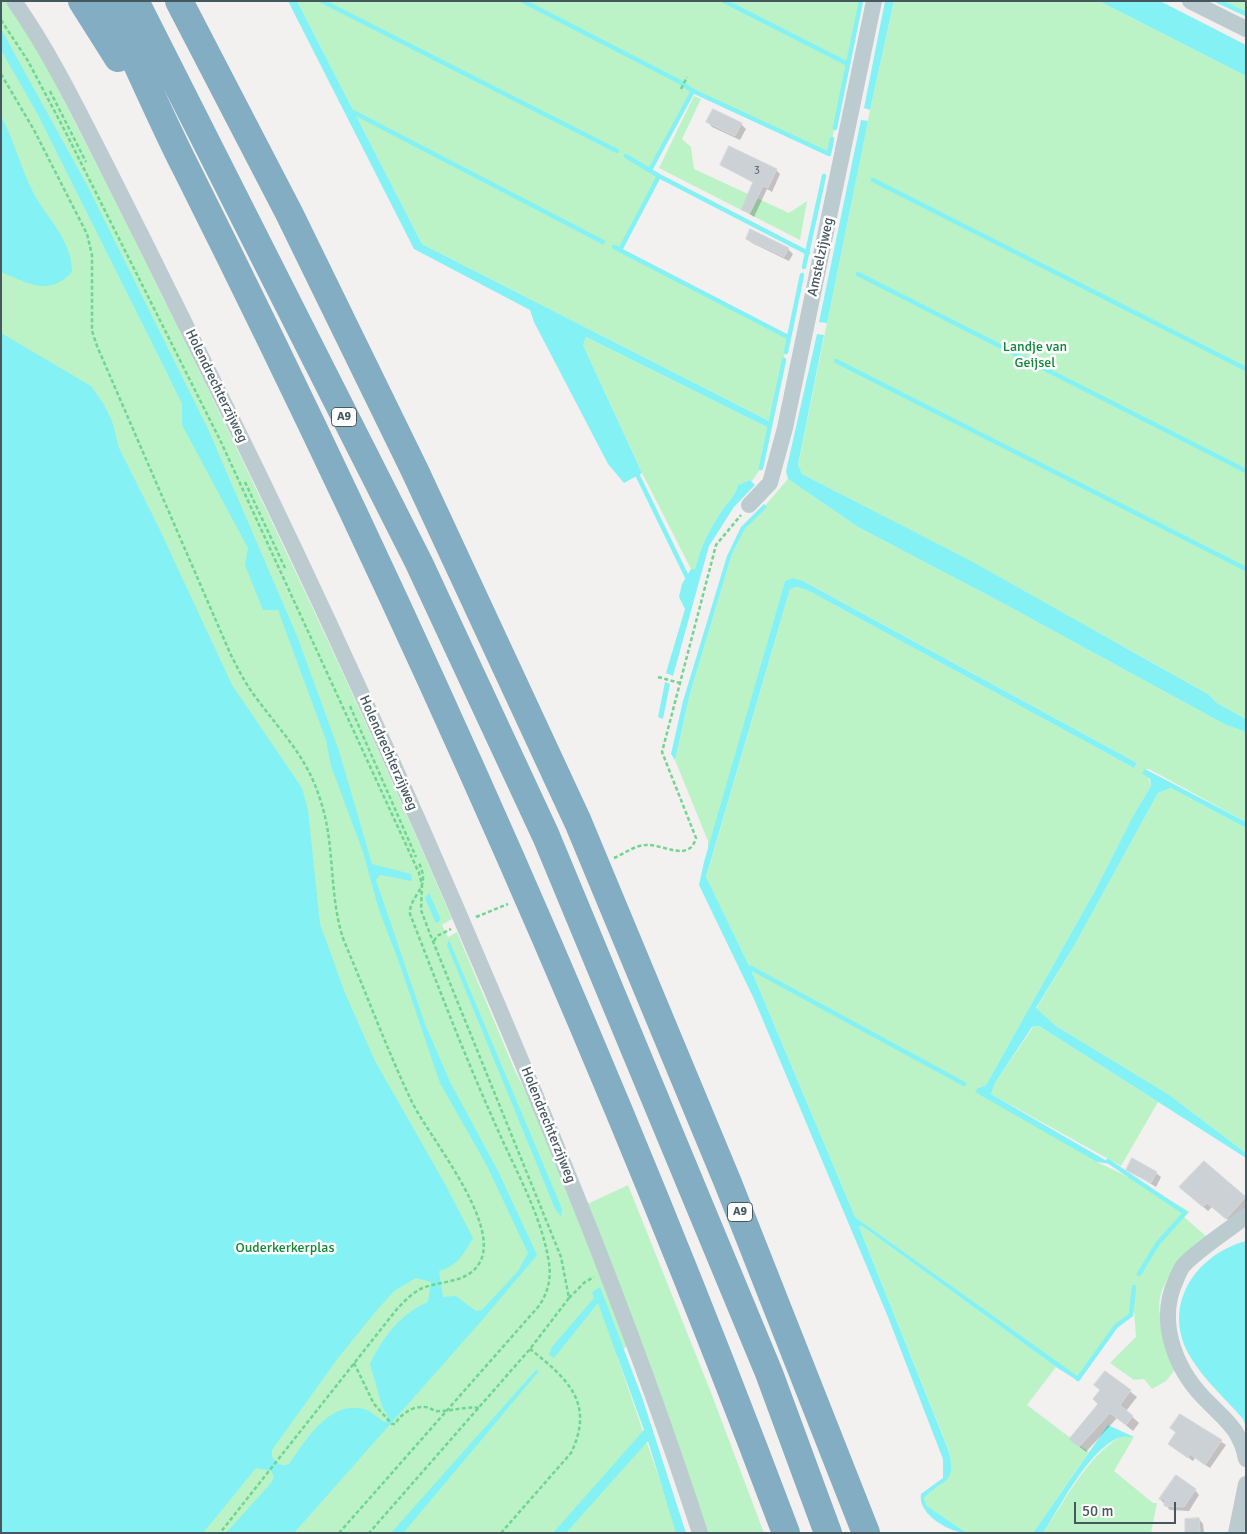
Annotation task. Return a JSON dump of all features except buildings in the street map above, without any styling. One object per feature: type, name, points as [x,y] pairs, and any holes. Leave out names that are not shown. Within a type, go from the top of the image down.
[{"type":"highway","name":"A9","points":[[82,1],[184,164]]},
{"type":"highway","name":"A9","points":[[106,1],[327,454],[510,852],[654,1198],[786,1533]]},
{"type":"highway","name":"A9","points":[[135,1],[419,563],[546,836],[769,1373],[828,1533]]},
{"type":"highway","name":"A9","points":[[179,1],[289,213],[415,471],[578,822],[728,1183],[866,1533]]},
{"type":"street","name":"Holendrechterzijweg","points":[[14,1],[56,68],[256,469],[382,738],[536,1094],[607,1271],[662,1415],[700,1533]]},
{"type":"street","name":"Amstelzijweg","points":[[749,505],[770,482],[785,428],[874,1]]},
{"type":"street","points":[[1190,1],[1246,29]]},
{"type":"street","points":[[1246,1216],[1183,1266],[1170,1293],[1166,1321],[1174,1350],[1188,1377],[1203,1397],[1236,1429],[1244,1446],[1246,1459]]},
{"type":"street","points":[[1236,1533],[1246,1484]]},
{"type":"path","points":[[1,20],[28,61],[64,129],[216,433],[419,873],[422,885],[409,907],[410,914],[485,1103],[541,1231],[548,1258],[550,1278],[546,1296],[538,1307],[338,1533]]},
{"type":"path","points":[[1,74],[34,130],[87,234],[92,255],[92,331],[97,346],[230,653],[255,698],[304,759],[312,776],[321,800],[328,834],[336,918],[344,942],[413,1104],[450,1162],[484,1239],[484,1250],[480,1262],[465,1276],[417,1291],[397,1309],[353,1362],[220,1533]]},
{"type":"path","points":[[681,89],[687,77]]},
{"type":"path","points":[[46,85],[90,170]]},
{"type":"path","points":[[198,386],[290,576]]},
{"type":"path","points":[[612,859],[639,846],[648,844],[684,852],[694,845],[696,838],[662,752],[716,546],[749,505]]},
{"type":"path","points":[[658,677],[680,683]]},
{"type":"path","points":[[349,706],[418,861],[423,877],[421,910],[561,1257],[569,1298]]},
{"type":"path","points":[[434,941],[437,936],[463,923],[509,904]]},
{"type":"path","points":[[369,1533],[530,1349],[569,1298],[585,1282],[607,1271]]},
{"type":"path","points":[[501,1533],[572,1453],[579,1438],[582,1413],[577,1398],[567,1382],[553,1367],[530,1349]]},
{"type":"path","points":[[353,1362],[374,1404],[392,1424],[395,1424],[405,1412],[426,1406],[436,1412],[459,1407],[479,1408]]},
{"type":"green space","name":"Ouderkerkerplas","points":[[1,1],[5,1],[14,13],[46,66],[134,238],[232,439],[345,678],[452,919],[442,925],[448,937],[457,932],[515,1071],[590,1220],[585,1205],[628,1185],[710,1390],[764,1533],[705,1533],[635,1337],[617,1356],[678,1533],[1,1533]]},
{"type":"green space","points":[[297,1],[861,1],[829,154],[693,91],[650,170],[659,176],[620,250],[788,337],[771,422],[422,244]]},
{"type":"green space","name":"Landje van Geijsel","points":[[894,1],[1099,1],[1246,76],[1246,719],[1217,703],[1208,694],[1057,609],[802,474],[798,466]]},
{"type":"green space","points":[[1218,1],[1246,1],[1246,14]]},
{"type":"green space","points":[[694,96],[701,99],[682,139],[691,147],[694,169],[789,213],[807,201],[800,240],[659,168]]},
{"type":"green space","points":[[586,337],[769,428],[761,468],[752,481],[750,480],[738,485],[735,493],[708,534],[695,569],[691,569],[642,473],[583,345]]},
{"type":"green space","points":[[788,479],[858,527],[997,600],[1226,725],[1246,732],[1246,822],[1149,769],[1145,769],[1151,786],[1133,816],[1097,887],[986,1085],[978,1088],[1097,1162],[1143,1184],[1190,1212],[1184,1217],[1207,1237],[1181,1262],[1166,1281],[1162,1292],[1159,1303],[1160,1315],[1174,1371],[1166,1381],[1152,1389],[1144,1379],[1134,1380],[1110,1363],[1136,1337],[1134,1311],[1111,1331],[1078,1376],[1076,1376],[855,1217],[752,972],[706,878],[790,589],[797,587],[809,591],[1134,768],[1137,763],[803,581],[793,578],[785,581],[708,851],[708,841],[675,760],[690,694],[732,554],[745,529]]},
{"type":"green space","points":[[1171,788],[1246,828],[1246,1153],[1168,1094],[1056,1026],[1036,1009],[1074,946],[1158,793]]},
{"type":"green space","points":[[1039,1026],[1158,1102],[1121,1166],[991,1094],[995,1083],[1033,1027]]},
{"type":"green space","points":[[862,1226],[1056,1367],[1027,1405],[1089,1452],[1033,1533],[967,1533],[927,1506],[924,1499],[950,1475],[951,1468],[948,1448],[859,1227]]},
{"type":"green space","points":[[1120,1437],[1134,1437],[1114,1471],[1153,1503],[1157,1503],[1151,1533],[1043,1533],[1086,1468],[1096,1456]]},
{"type":"water","points":[[288,1],[297,1],[422,244],[771,422],[769,428],[586,337],[583,345],[642,473],[624,483],[608,464],[534,322],[530,310],[414,249]]},
{"type":"water","points":[[885,1],[894,1],[870,110],[864,108]]},
{"type":"water","points":[[1099,1],[1160,1],[1246,45],[1246,76]]},
{"type":"water","name":"Ouderkerkerplas","points":[[1,29],[87,185],[208,429],[297,636],[339,751],[372,864],[411,874],[412,881],[380,875],[376,880],[425,1024],[450,1082],[498,1171],[537,1255],[484,1318],[294,1533],[226,1533],[272,1482],[274,1476],[271,1471],[256,1468],[203,1533],[1,1533],[1,333],[91,386],[103,403],[112,421],[119,448],[158,526],[232,685],[302,788],[308,810],[320,924],[345,993],[375,1061],[445,1184],[473,1238],[455,1263],[439,1271],[443,1297],[456,1296],[476,1311],[482,1310],[518,1271],[528,1253],[487,1166],[440,1083],[400,965],[379,910],[363,852],[331,766],[326,740],[278,610],[263,610],[245,565],[248,548],[182,425],[182,404],[36,111],[1,50]],"holes":[[[416,1278],[431,1282],[428,1302],[409,1313],[393,1327],[370,1364],[382,1406],[389,1419],[384,1422],[364,1409],[351,1408],[340,1410],[320,1424],[289,1464],[281,1465],[277,1463],[272,1457],[272,1450],[338,1358],[377,1310],[394,1291]]]},
{"type":"water","points":[[1,116],[32,190],[68,249],[72,272],[55,284],[38,286],[1,272]]},
{"type":"water","points":[[861,120],[868,121],[827,323],[819,322]]},
{"type":"water","points":[[817,334],[824,335],[798,465],[802,474],[969,560],[1208,694],[1217,703],[1246,719],[1246,732],[1226,725],[997,600],[858,527],[788,479],[786,471]]},
{"type":"water","points":[[750,480],[755,485],[734,507],[709,546],[673,676],[666,673],[685,609],[679,597],[682,584],[691,569],[695,569],[708,534],[735,493],[738,485]]},
{"type":"water","points":[[764,504],[767,507],[745,529],[732,554],[690,694],[675,760],[671,754],[683,701],[727,556],[741,527]]},
{"type":"water","points":[[793,578],[803,581],[1137,763],[1134,768],[809,591],[797,587],[790,589],[706,877],[752,972],[855,1217],[1080,1378],[1078,1381],[1056,1367],[862,1226],[859,1227],[948,1449],[951,1461],[950,1475],[947,1480],[924,1499],[927,1506],[967,1533],[944,1526],[924,1509],[921,1494],[943,1478],[943,1459],[888,1317],[754,999],[699,885],[785,581]]},
{"type":"water","points":[[665,682],[670,684],[663,719],[658,717]]},
{"type":"water","points":[[1145,769],[1246,822],[1246,828],[1171,788],[1158,793],[1074,946],[1036,1008],[1056,1026],[1168,1094],[1246,1153],[1246,1158],[1039,1026],[1032,1027],[995,1083],[991,1094],[1112,1164],[1097,1162],[975,1092],[978,1088],[986,1085],[1097,887],[1133,816],[1151,786],[1150,779],[1142,773]]},
{"type":"water","points":[[429,893],[441,920],[436,923],[425,898]]},
{"type":"water","points":[[449,940],[562,1209],[561,1216],[556,1211],[447,945]]},
{"type":"water","points":[[1246,1241],[1246,1427],[1243,1419],[1196,1366],[1182,1339],[1179,1321],[1181,1303],[1187,1286],[1198,1271],[1211,1258],[1227,1248]]},
{"type":"water","points":[[600,1287],[642,1397],[686,1533],[676,1533],[648,1441],[566,1533],[553,1533],[644,1430],[598,1303],[554,1358],[549,1355],[552,1347],[594,1298],[592,1292]]},
{"type":"water","points":[[536,1370],[539,1371],[405,1531],[407,1533],[391,1533]]},
{"type":"water","points":[[1108,1425],[1134,1437],[1118,1438],[1096,1454],[1076,1480],[1043,1533],[1033,1533]]},
{"type":"waterway","points":[[322,1],[617,151]]},
{"type":"waterway","points":[[523,1],[680,82],[693,91],[829,154],[832,139]]},
{"type":"waterway","points":[[724,1],[848,64],[861,1]]},
{"type":"waterway","points":[[1218,1],[1246,14]]},
{"type":"waterway","points":[[835,128],[848,64]]},
{"type":"waterway","points":[[650,170],[693,91]]},
{"type":"waterway","points":[[353,112],[603,242]]},
{"type":"waterway","points":[[626,156],[659,176],[808,253]]},
{"type":"waterway","points":[[620,250],[659,176]]},
{"type":"waterway","points":[[804,267],[824,176]]},
{"type":"waterway","points":[[873,180],[1246,369]]},
{"type":"waterway","points":[[614,247],[788,337]]},
{"type":"waterway","points":[[858,274],[1246,471]]},
{"type":"waterway","points":[[786,352],[802,275]]},
{"type":"waterway","points":[[761,468],[784,360]]},
{"type":"waterway","points":[[836,361],[1246,569]]},
{"type":"waterway","points":[[636,472],[689,581]]},
{"type":"waterway","points":[[745,968],[751,968],[964,1084]]},
{"type":"waterway","points":[[1108,1161],[1185,1213],[1158,1243],[1139,1274]]},
{"type":"waterway","points":[[1078,1379],[1116,1326],[1131,1315],[1134,1287]]}]
